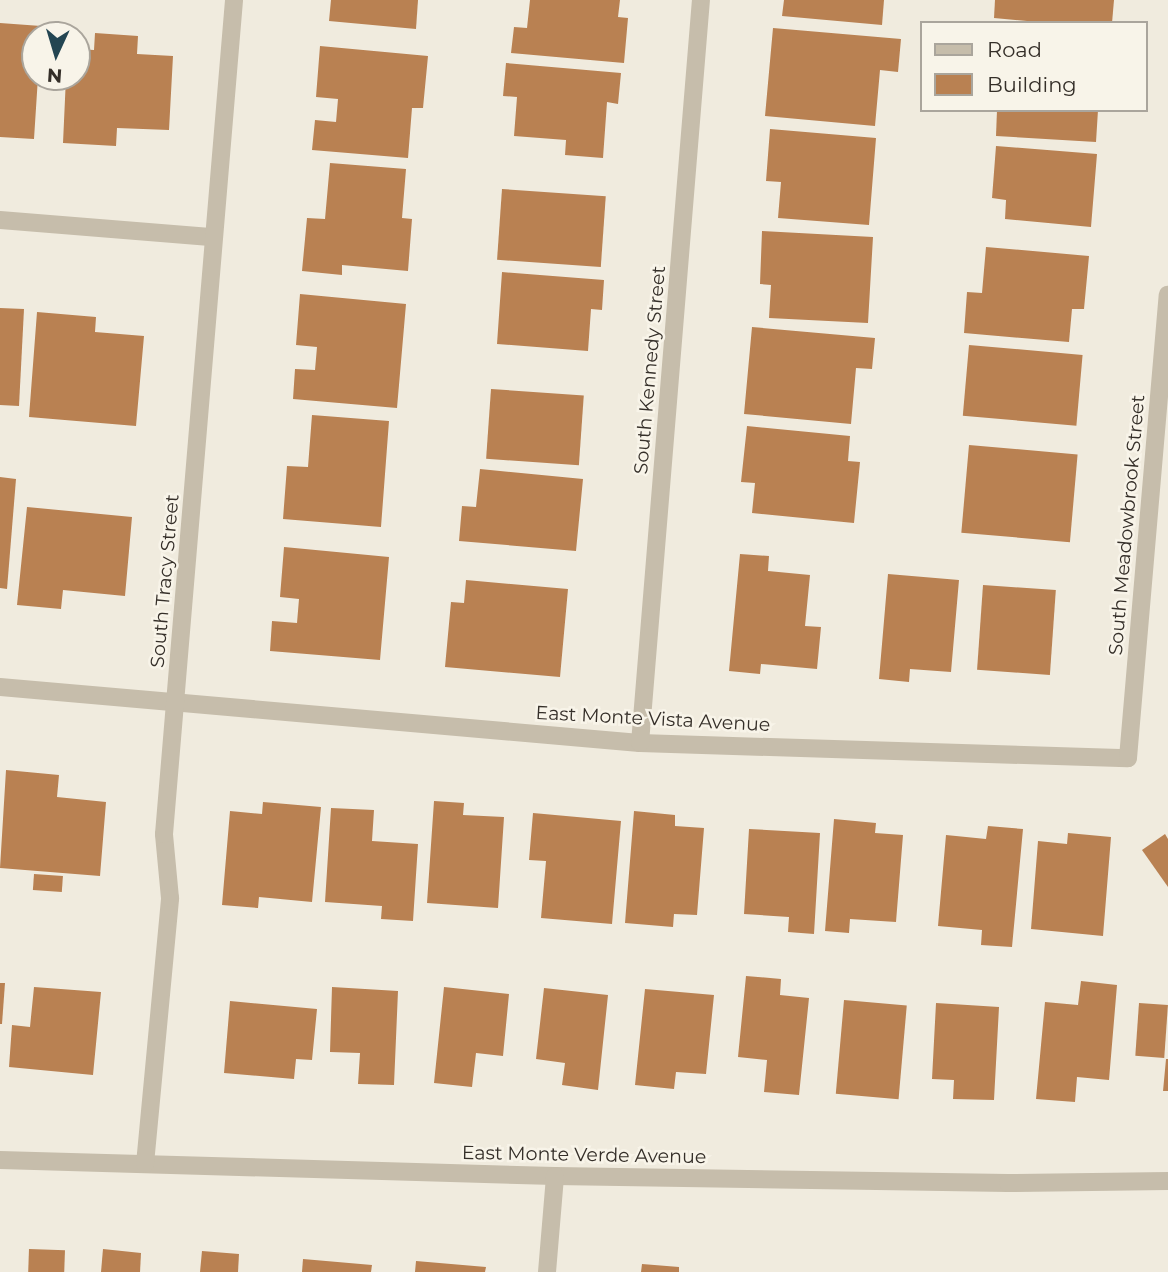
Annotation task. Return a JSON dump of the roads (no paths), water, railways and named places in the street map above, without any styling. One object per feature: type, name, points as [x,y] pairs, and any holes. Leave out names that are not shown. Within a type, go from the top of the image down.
[{"type":"street","name":"South Tracy Street","points":[[145,1164],[170,898],[164,834],[234,0]]},
{"type":"street","name":"South Kennedy Street","points":[[640,743],[701,0]]},
{"type":"street","points":[[0,220],[213,237]]},
{"type":"street","name":"South Meadowbrook Street","points":[[1128,758],[1168,295]]},
{"type":"street","name":"East Monte Vista Avenue","points":[[0,687],[640,743],[1128,758]]},
{"type":"street","name":"East Monte Verde Avenue","points":[[0,1160],[555,1176],[1008,1183],[1168,1181]]},
{"type":"street","points":[[547,1272],[555,1176]]}]
